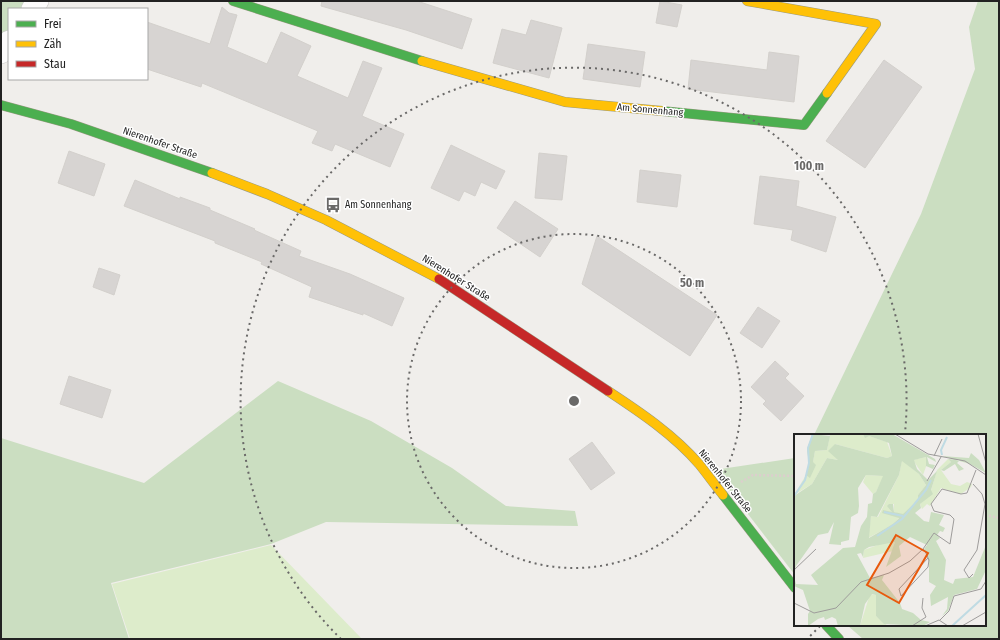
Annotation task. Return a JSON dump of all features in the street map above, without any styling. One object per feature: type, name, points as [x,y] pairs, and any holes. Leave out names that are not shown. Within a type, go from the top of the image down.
[{"type":"street","name":"Am Sonnenhang","points":[[233,1],[390,52],[564,102],[804,125],[876,24],[747,1]]},
{"type":"street","points":[[1,53],[8,42]]},
{"type":"street","name":"Nierenhofer Straße","points":[[1,105],[78,126],[178,160],[267,194],[326,220],[429,272],[636,409],[698,463],[794,587]]},
{"type":"street","points":[[827,626],[839,639]]},
{"type":"path","points":[[722,493],[753,475],[794,476]]},
{"type":"path","points":[[986,515],[999,518]]},
{"type":"green space","points":[[1,1],[34,1],[29,8],[8,8],[8,38],[1,49]]},
{"type":"green space","points":[[978,1],[999,1],[999,639],[863,639],[848,626],[986,626],[986,434],[814,434],[921,214],[975,69],[969,27]]},
{"type":"green space","points":[[278,381],[371,421],[452,468],[506,506],[575,511],[578,526],[326,522],[271,544],[111,583],[129,639],[1,639],[1,438],[144,483]]},
{"type":"green space","points":[[794,458],[794,574],[714,470]]},
{"type":"green space","points":[[271,545],[362,639],[130,639],[112,584]]},
{"type":"building","points":[[322,1],[417,1],[472,19],[462,49],[406,30],[321,6]]},
{"type":"building","points":[[660,1],[682,5],[677,27],[656,23]]},
{"type":"building","points":[[222,7],[229,13],[237,15],[227,47],[267,64],[281,32],[311,46],[297,76],[348,98],[363,61],[382,68],[362,116],[404,134],[390,167],[335,144],[332,151],[312,143],[318,131],[202,83],[201,87],[148,69],[148,22],[210,44]]},
{"type":"building","points":[[531,20],[562,28],[549,78],[493,63],[502,29],[526,35]]},
{"type":"building","points":[[588,44],[645,52],[640,87],[583,79]]},
{"type":"building","points":[[769,52],[799,56],[794,102],[688,89],[691,60],[767,70]]},
{"type":"building","points":[[884,60],[922,87],[865,168],[826,141]]},
{"type":"building","points":[[451,145],[505,171],[496,189],[481,182],[475,196],[464,191],[459,201],[431,188]]},
{"type":"building","points":[[69,151],[105,164],[94,196],[58,183]]},
{"type":"building","points":[[539,153],[567,156],[562,200],[535,198]]},
{"type":"building","points":[[640,170],[681,175],[677,207],[637,202]]},
{"type":"building","points":[[760,176],[799,181],[796,206],[836,217],[826,252],[791,240],[793,230],[754,224]]},
{"type":"building","points":[[135,180],[180,199],[180,197],[210,208],[210,210],[301,251],[299,256],[350,274],[404,298],[392,326],[363,313],[363,315],[309,297],[312,287],[261,264],[262,262],[215,243],[215,241],[124,206]]},
{"type":"building","points":[[515,201],[558,229],[540,257],[497,228]]},
{"type":"building","points":[[597,236],[717,315],[690,356],[582,284]]},
{"type":"building","points":[[99,268],[120,275],[114,295],[93,287]]},
{"type":"building","points":[[758,307],[780,321],[762,348],[740,333]]},
{"type":"building","points":[[775,361],[789,374],[785,378],[804,396],[781,421],[763,404],[766,401],[751,387]]},
{"type":"building","points":[[69,376],[111,390],[102,418],[60,404]]},
{"type":"building","points":[[592,442],[615,473],[591,490],[569,459]]},
{"type":"traffic: fast","points":[[233,1],[422,61]]},
{"type":"traffic: fast","points":[[662,111],[804,125],[827,93]]},
{"type":"traffic: fast","points":[[1,105],[71,124],[212,173]]},
{"type":"traffic: fast","points":[[723,495],[794,587]]},
{"type":"traffic: fast","points":[[827,626],[839,639]]},
{"type":"traffic: slow","points":[[747,1],[876,24],[827,93]]},
{"type":"traffic: slow","points":[[422,61],[565,102],[662,111]]},
{"type":"traffic: slow","points":[[212,173],[267,194],[326,220],[439,279]]},
{"type":"traffic: slow","points":[[608,391],[679,443],[699,464],[723,495]]},
{"type":"traffic: jam","points":[[439,279],[608,391]]},
{"type":"place","name":"Am Sonnenhang","points":[[333,205]]}]
